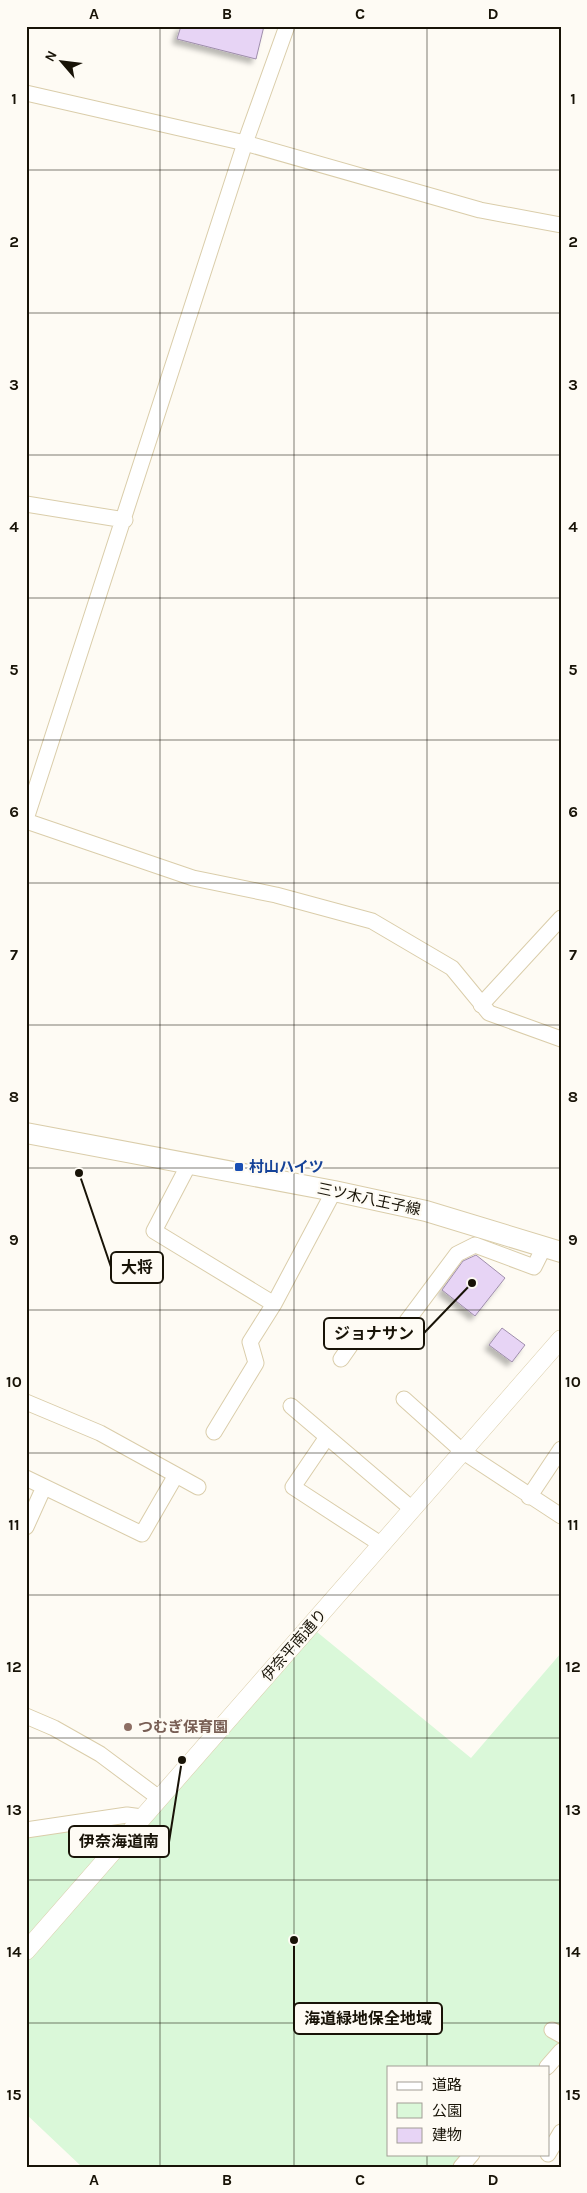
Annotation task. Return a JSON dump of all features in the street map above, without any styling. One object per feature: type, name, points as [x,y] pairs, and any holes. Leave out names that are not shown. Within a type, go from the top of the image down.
[{"type":"main road","name":"三ツ木八王子線","points":[[26,1133],[334,1191],[426,1211],[552,1249]]},
{"type":"street","points":[[286,26],[245,143],[125,520],[26,820],[193,878],[276,895],[372,921],[452,968],[489,1014],[561,1039]]},
{"type":"street","points":[[26,93],[245,143],[480,210],[561,224]]},
{"type":"street","points":[[26,504],[125,520]]},
{"type":"street","points":[[482,1005],[561,918]]},
{"type":"street","points":[[189,1164],[154,1231],[274,1304]]},
{"type":"street","points":[[214,1432],[256,1363],[250,1342],[274,1304],[334,1191]]},
{"type":"street","points":[[340,1359],[364,1326],[384,1339],[395,1337],[457,1254],[475,1245],[534,1267],[552,1249]]},
{"type":"street","name":"伊奈平南通り","points":[[26,1951],[561,1339]]},
{"type":"street","points":[[404,1399],[462,1451],[529,1497],[561,1516]]},
{"type":"street","points":[[26,1402],[100,1433],[198,1487]]},
{"type":"street","points":[[291,1406],[412,1509]]},
{"type":"street","points":[[327,1437],[294,1487],[382,1545]]},
{"type":"street","points":[[529,1497],[561,1449]]},
{"type":"street","points":[[26,1478],[142,1534],[176,1475]]},
{"type":"street","points":[[26,1527],[44,1487]]},
{"type":"street","points":[[26,1716],[54,1728],[100,1754],[159,1798]]},
{"type":"street","points":[[26,1830],[127,1815],[142,1817]]},
{"type":"street","points":[[549,2066],[561,2052]]},
{"type":"street","points":[[550,2151],[561,2132]]},
{"type":"street","points":[[461,2167],[470,2156]]},
{"type":"green space","points":[[317,1632],[471,1758],[561,1653],[561,2044],[542,2066],[387,2066],[387,2156],[463,2156],[454,2167],[82,2167],[26,2114],[26,1837],[148,1821],[163,1800]]},
{"type":"building","points":[[181,26],[264,26],[256,59],[177,39]]},
{"type":"building","points":[[476,1255],[505,1278],[475,1316],[442,1290],[463,1261]]},
{"type":"building","points":[[502,1328],[525,1345],[512,1362],[489,1345]]},
{"type":"place","name":"村山ハイツ","points":[[239,1167]]},
{"type":"place","name":"大将","points":[[79,1173]]},
{"type":"place","name":"ジョナサン","points":[[472,1283]]},
{"type":"place","name":"つむぎ保育園","points":[[128,1727]]},
{"type":"place","name":"伊奈海道南","points":[[182,1760]]},
{"type":"place","name":"海道緑地保全地域","points":[[294,1940]]}]
